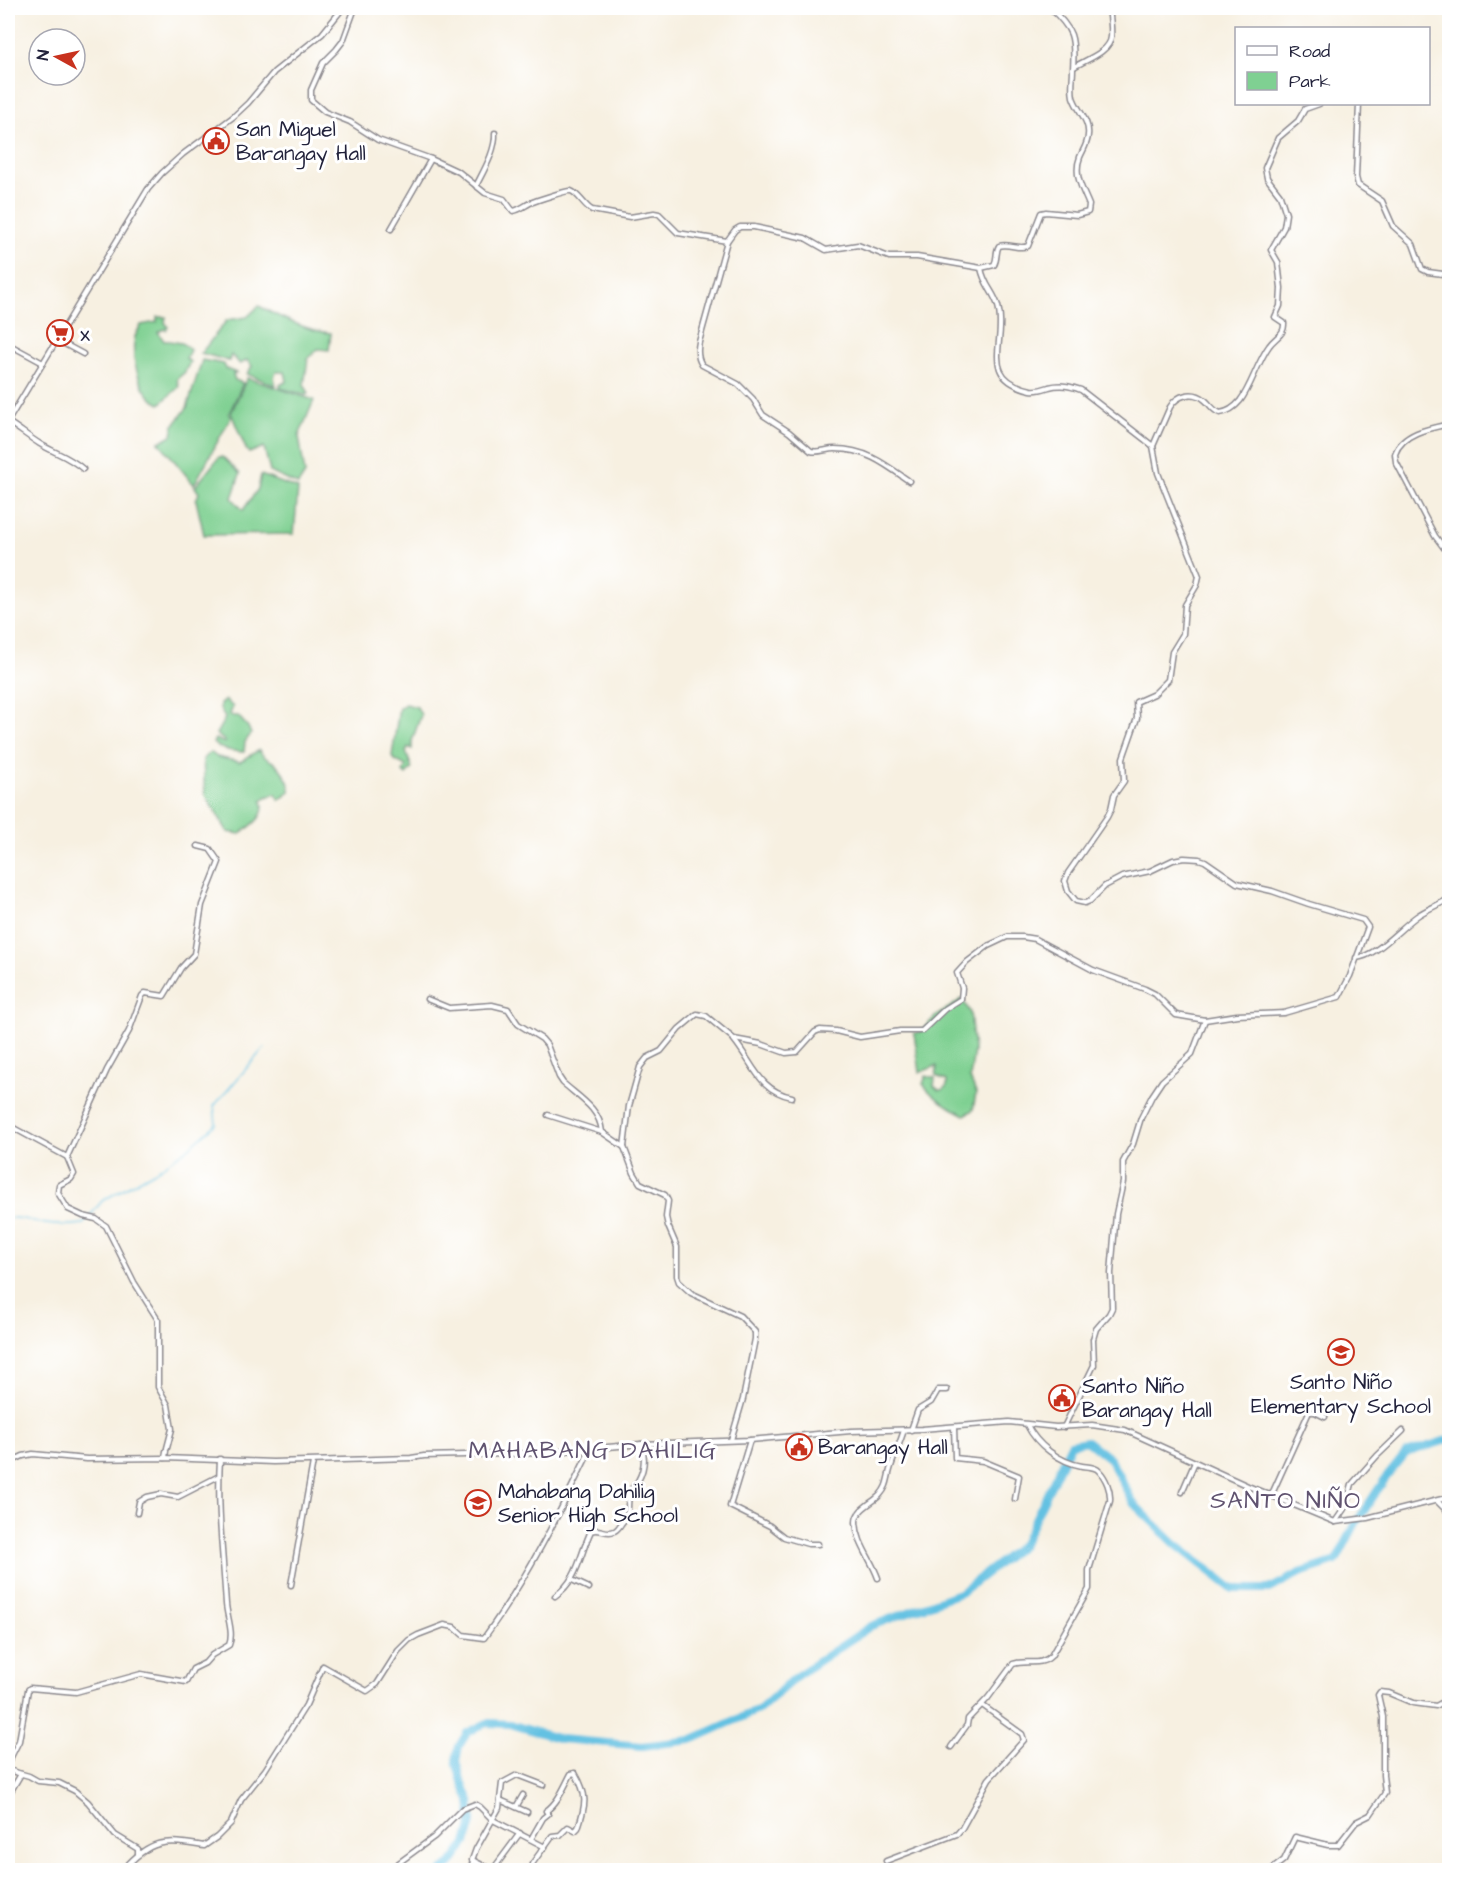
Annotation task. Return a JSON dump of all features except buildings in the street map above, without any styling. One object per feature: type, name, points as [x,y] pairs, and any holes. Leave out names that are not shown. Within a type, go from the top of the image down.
[{"type":"street","points":[[83,469],[69,458],[39,443],[8,420],[155,180],[183,154],[233,117],[274,72],[322,34],[343,8]]},
{"type":"street","points":[[355,8],[343,41],[323,63],[311,90],[311,100],[325,112],[350,122],[372,137],[459,171],[485,193],[504,200],[513,211],[518,211],[532,202],[571,191],[592,210],[630,217],[659,214],[678,233],[727,241]]},
{"type":"street","points":[[909,481],[891,467],[861,453],[831,449],[811,451],[789,432],[763,415],[753,399],[738,384],[702,365],[697,351],[727,241],[740,227],[754,227],[805,238],[826,250],[858,245],[889,257],[917,257],[981,268],[994,265],[999,246],[1024,248],[1028,246],[1041,213],[1077,215],[1088,212],[1089,208],[1077,173],[1078,163],[1087,142],[1088,129],[1073,97],[1071,31],[1050,8]]},
{"type":"street","points":[[1073,68],[1110,44],[1109,8]]},
{"type":"street","points":[[734,1039],[761,1044],[792,1054],[797,1052],[814,1032],[820,1030],[860,1037],[922,1030],[945,1009],[961,999],[962,988],[957,975],[958,971],[988,946],[1006,938],[1035,939],[1093,970],[1155,994],[1176,1015],[1205,1020],[1284,1012],[1334,999],[1342,993],[1368,927],[1363,920],[1272,891],[1237,883],[1199,859],[1173,860],[1122,878],[1105,886],[1085,903],[1076,901],[1065,885],[1068,873],[1107,817],[1114,795],[1124,781],[1123,758],[1137,718],[1136,702],[1154,694],[1168,680],[1172,652],[1183,634],[1185,604],[1199,580],[1198,572],[1155,465],[1153,446],[1170,407],[1181,396],[1202,398],[1213,410],[1220,413],[1236,405],[1243,397],[1268,348],[1283,331],[1284,323],[1275,317],[1280,306],[1281,288],[1278,262],[1271,250],[1284,227],[1286,214],[1280,195],[1267,178],[1265,168],[1278,138],[1298,121],[1305,109],[1316,105]]},
{"type":"street","points":[[1359,105],[1356,177],[1358,185],[1382,201],[1393,226],[1413,244],[1422,268],[1428,272],[1449,275]]},
{"type":"street","points":[[476,186],[491,151],[495,133]]},
{"type":"street","points":[[391,230],[431,159]]},
{"type":"street","points":[[981,268],[985,284],[998,308],[1000,325],[996,356],[1005,377],[1012,383],[1032,390],[1063,386],[1081,390],[1153,446]]},
{"type":"street","points":[[57,340],[83,354]]},
{"type":"street","points":[[8,344],[43,363]]},
{"type":"street","points":[[1449,424],[1412,436],[1398,447],[1395,457],[1432,531],[1449,556]]},
{"type":"street","points":[[67,1157],[107,1070],[129,1031],[142,996],[145,993],[164,996],[181,968],[194,954],[202,904],[219,862],[210,849],[198,846]]},
{"type":"street","points":[[1356,958],[1366,956],[1380,948],[1392,935],[1419,914],[1449,898]]},
{"type":"street","points":[[427,999],[449,1008],[492,1005],[508,1009],[518,1024],[542,1039],[547,1045],[559,1077],[597,1113],[601,1120],[602,1132]]},
{"type":"street","points":[[731,1440],[743,1399],[755,1332],[740,1316],[691,1293],[680,1282],[677,1276],[677,1247],[666,1217],[668,1201],[665,1195],[640,1183],[624,1147],[629,1106],[640,1067],[647,1058],[661,1051],[679,1029],[697,1014],[706,1016],[734,1039],[766,1086],[776,1094],[792,1097]]},
{"type":"street","points":[[1064,1427],[1094,1365],[1095,1329],[1112,1308],[1111,1273],[1116,1214],[1123,1182],[1123,1162],[1133,1144],[1141,1118],[1152,1096],[1162,1082],[1192,1054],[1205,1020]]},
{"type":"street","points":[[548,1116],[602,1132],[624,1147]]},
{"type":"street","points":[[8,1125],[67,1157],[74,1174],[71,1179],[59,1185],[58,1193],[68,1209],[96,1219],[105,1226],[134,1282],[158,1320],[158,1387],[168,1405],[172,1430],[165,1458]]},
{"type":"street","points":[[911,1430],[918,1410],[931,1402],[938,1390],[947,1390]]},
{"type":"street","points":[[1271,1496],[1309,1412],[1325,1417]]},
{"type":"street","points":[[8,1463],[28,1454],[87,1459],[165,1458],[313,1462],[542,1453],[641,1444],[750,1440],[851,1431],[911,1430],[1008,1422],[1064,1427],[1092,1425],[1125,1430],[1336,1523],[1367,1518],[1449,1497]]},
{"type":"street","points":[[951,1747],[967,1725],[968,1719],[982,1705],[1013,1664],[1017,1662],[1041,1663],[1051,1656],[1089,1588],[1089,1570],[1111,1493],[1100,1471],[1059,1457],[1039,1443],[1027,1424]]},
{"type":"street","points":[[954,1427],[955,1458],[983,1461],[1019,1476],[1015,1499]]},
{"type":"street","points":[[878,1578],[862,1547],[856,1517],[887,1486],[904,1430]]},
{"type":"street","points":[[1336,1523],[1346,1506],[1352,1484],[1403,1431]]},
{"type":"street","points":[[750,1440],[730,1506],[770,1526],[783,1537],[808,1544],[818,1544]]},
{"type":"street","points":[[555,1596],[572,1580],[591,1531],[597,1529],[615,1531],[626,1517],[630,1492],[644,1465],[645,1454],[641,1444]]},
{"type":"street","points":[[123,1870],[138,1854],[154,1844],[182,1842],[204,1846],[218,1837],[231,1823],[241,1800],[265,1770],[306,1705],[323,1666],[367,1691],[377,1684],[398,1651],[408,1640],[418,1635],[444,1624],[454,1627],[463,1635],[484,1638],[556,1521],[591,1448]]},
{"type":"street","points":[[8,1763],[19,1741],[30,1688],[76,1692],[141,1674],[186,1682],[193,1670],[229,1645],[231,1636],[226,1607],[220,1459]]},
{"type":"street","points":[[291,1585],[313,1462]]},
{"type":"street","points":[[1182,1492],[1195,1462]]},
{"type":"street","points":[[137,1513],[139,1502],[142,1500],[161,1494],[173,1498],[178,1497],[219,1476]]},
{"type":"street","points":[[1437,1501],[1449,1514]]},
{"type":"street","points":[[572,1580],[589,1588]]},
{"type":"street","points":[[1271,1870],[1284,1860],[1295,1837],[1328,1845],[1338,1845],[1356,1822],[1370,1815],[1384,1796],[1383,1717],[1379,1699],[1380,1692],[1389,1693],[1413,1704],[1436,1706],[1443,1702],[1449,1690]]},
{"type":"street","points":[[886,1861],[957,1834],[989,1779],[1024,1740],[1022,1734],[982,1705]]},
{"type":"street","points":[[8,1770],[38,1781],[59,1783],[75,1791],[88,1802],[115,1835],[138,1849],[138,1854]]},
{"type":"street","points":[[531,1839],[543,1818],[548,1814],[546,1811],[560,1796],[571,1774],[575,1773],[585,1797],[578,1828],[575,1831],[566,1828],[560,1834],[549,1838],[532,1864]]},
{"type":"street","points":[[8,1796],[21,1774]]},
{"type":"street","points":[[468,1870],[474,1861],[472,1858],[476,1849],[493,1820],[500,1800],[502,1784],[516,1776],[543,1785]]},
{"type":"street","points":[[516,1807],[523,1796]]},
{"type":"street","points":[[500,1800],[527,1812]]},
{"type":"street","points":[[389,1870],[434,1837],[464,1809],[475,1804],[493,1820],[545,1847]]},
{"type":"street","points":[[474,1861],[490,1869],[494,1868],[520,1833]]},
{"type":"green space","points":[[259,306],[303,326],[331,333],[329,350],[318,349],[308,359],[304,385],[309,393],[306,395],[280,388],[280,385],[287,381],[285,372],[276,372],[274,377],[276,386],[247,374],[252,366],[247,360],[240,364],[231,355],[229,361],[201,353],[227,320],[247,317]]},
{"type":"green space","points":[[157,317],[166,317],[165,322],[168,327],[158,332],[164,341],[182,343],[190,350],[186,358],[190,362],[185,372],[177,379],[179,387],[160,404],[147,393],[142,384],[134,355],[135,337],[141,325],[157,322]]},
{"type":"green space","points":[[202,360],[224,364],[226,369],[236,373],[233,374],[235,380],[243,383],[229,414],[231,417],[194,485],[159,442],[172,435],[174,425],[187,408]]},
{"type":"green space","points":[[247,378],[314,400],[299,436],[305,474],[298,485],[270,472],[264,447],[249,453],[246,449],[231,413]]},
{"type":"green space","points":[[219,457],[223,457],[240,474],[232,498],[243,510],[258,489],[261,475],[298,489],[294,534],[204,535],[196,500],[199,493],[195,487]]},
{"type":"green space","points":[[225,700],[233,707],[230,714],[238,716],[251,734],[245,742],[244,752],[224,749],[213,743],[215,739],[225,743],[216,734],[225,718],[220,704]]},
{"type":"green space","points":[[405,704],[417,707],[421,715],[412,741],[412,749],[408,747],[406,752],[412,768],[406,775],[403,772],[406,766],[393,759],[392,756],[399,708]]},
{"type":"green space","points":[[259,750],[282,771],[289,784],[290,792],[279,800],[276,794],[266,797],[262,801],[262,812],[253,824],[240,834],[228,832],[205,795],[203,759],[210,752],[217,757],[240,762]]},
{"type":"green space","points":[[962,999],[970,1012],[974,1050],[970,1078],[976,1093],[973,1110],[965,1115],[937,1098],[923,1084],[926,1076],[935,1078],[934,1086],[943,1090],[947,1086],[947,1081],[936,1076],[937,1066],[920,1072],[914,1033],[920,1032],[936,1016]]},
{"type":"waterway","points":[[90,1216],[102,1201],[155,1171],[186,1150],[216,1124],[214,1106],[264,1048]]},
{"type":"waterway","points":[[8,1218],[60,1225],[83,1224],[87,1219]]},
{"type":"waterway","points":[[443,1870],[451,1864],[466,1843],[472,1822],[470,1801],[456,1761],[459,1746],[467,1733],[487,1723],[510,1724],[560,1739],[642,1746],[691,1740],[760,1709],[798,1675],[871,1626],[962,1592],[1023,1544],[1071,1444],[1087,1441],[1110,1459],[1134,1504],[1175,1544],[1233,1589],[1269,1589],[1300,1573],[1336,1561],[1356,1523],[1385,1479],[1406,1453],[1450,1439]]},
{"type":"place","name":"San Miguel Barangay Hall","points":[[216,141]]},
{"type":"place","name":"x","points":[[60,333]]},
{"type":"place","name":"Santo Niño Elementary School","points":[[1341,1352]]},
{"type":"place","name":"Santo Niño Barangay Hall","points":[[1062,1398]]},
{"type":"place","name":"Barangay Hall","points":[[799,1447]]},
{"type":"place","name":"Mahabang Dahilig Senior High School","points":[[478,1503]]},
{"type":"district","name":"MAHABANG DAHILIG","points":[[593,1451]]},
{"type":"district","name":"SANTO NIÑO","points":[[1286,1501]]}]
